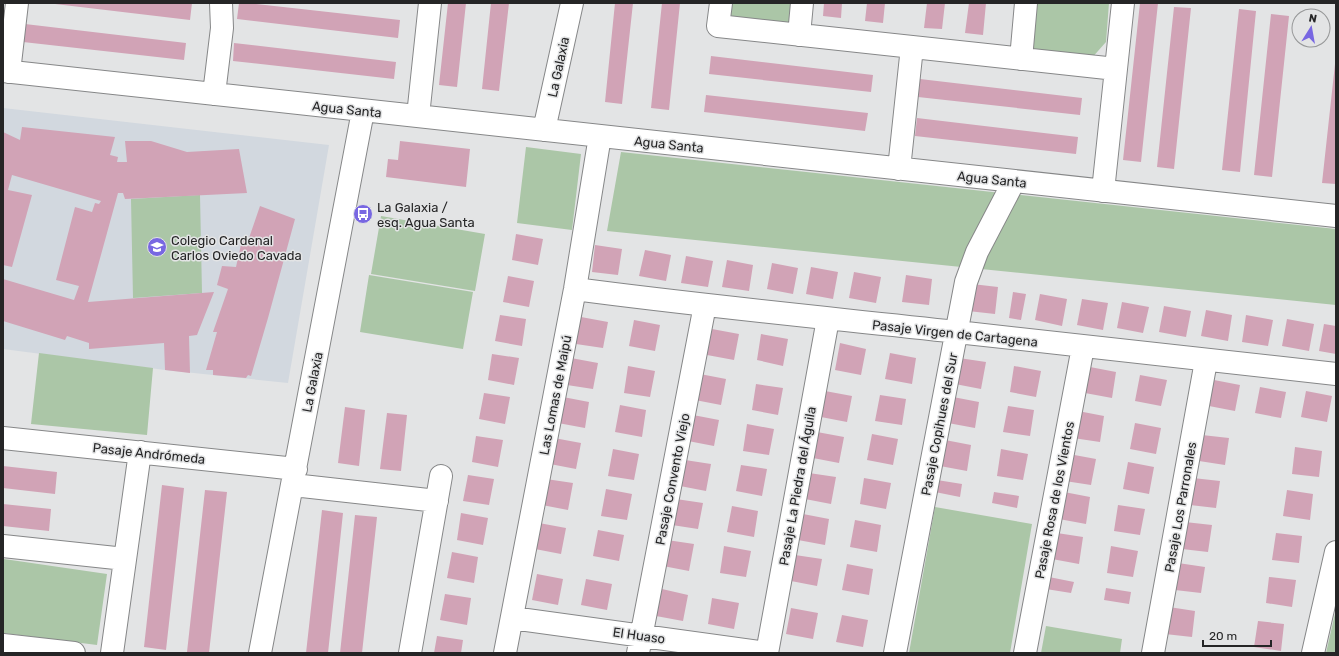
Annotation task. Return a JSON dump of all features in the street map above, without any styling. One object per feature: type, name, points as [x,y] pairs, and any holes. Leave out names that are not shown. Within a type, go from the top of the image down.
[{"type":"street","points":[[6,72],[17,3]]},
{"type":"street","points":[[214,94],[222,28],[221,3]]},
{"type":"street","points":[[418,116],[430,3]]},
{"type":"street","name":"La Galaxia","points":[[544,130],[572,3]]},
{"type":"street","points":[[721,3],[718,26],[1116,69]]},
{"type":"street","points":[[799,35],[802,3]]},
{"type":"street","points":[[1020,59],[1026,3]]},
{"type":"street","points":[[1103,191],[1123,3]]},
{"type":"street","points":[[899,169],[912,47]]},
{"type":"street","name":"Agua Santa","points":[[6,72],[1336,216]]},
{"type":"street","name":"La Galaxia","points":[[260,653],[363,111]]},
{"type":"street","name":"Las Lomas de Maipú","points":[[506,653],[575,289],[600,136]]},
{"type":"street","name":"Pasaje Copihues del Sur","points":[[895,653],[966,282],[977,252],[1014,181]]},
{"type":"street","name":"Pasaje Virgen de Cartagena","points":[[575,289],[828,319],[1336,374]]},
{"type":"street","name":"Pasaje Convento Viejo","points":[[640,644],[705,305]]},
{"type":"street","name":"Pasaje La Piedra del Águila","points":[[766,653],[828,319]]},
{"type":"street","name":"Pasaje Rosa de los Vientos","points":[[1025,653],[1083,347]]},
{"type":"street","name":"Pasaje Los Parronales","points":[[1153,653],[1206,361]]},
{"type":"street","name":"Pasaje Andrómeda","points":[[3,438],[140,452],[437,501]]},
{"type":"street","points":[[112,653],[140,452]]},
{"type":"street","points":[[410,653],[441,476]]},
{"type":"street","points":[[3,546],[125,559]]},
{"type":"street","points":[[1313,653],[1336,552]]},
{"type":"street","name":"El Huaso","points":[[512,618],[640,644],[766,653]]},
{"type":"street","points":[[3,646],[74,653]]},
{"type":"shaded area","name":"Colegio Cardenal Carlos Oviedo Cavada","points":[[3,108],[329,145],[288,383],[165,370],[3,349]]},
{"type":"green space","points":[[728,3],[794,3],[792,23],[726,16]]},
{"type":"green space","points":[[1035,3],[1109,3],[1106,42],[1090,60],[1031,54]]},
{"type":"green space","points":[[526,147],[581,154],[572,230],[517,223]]},
{"type":"green space","points":[[621,152],[1336,229],[1336,305],[607,231]]},
{"type":"green space","points":[[200,195],[202,293],[133,298],[131,199]]},
{"type":"green space","points":[[381,216],[485,234],[475,291],[371,274]]},
{"type":"green space","points":[[369,275],[473,292],[463,349],[360,332]]},
{"type":"green space","points":[[39,353],[153,368],[147,435],[31,424]]},
{"type":"green space","points":[[935,507],[1032,524],[1010,653],[909,653]]},
{"type":"green space","points":[[4,559],[107,574],[97,645],[3,633]]},
{"type":"green space","points":[[1336,609],[1336,653],[1326,653]]},
{"type":"green space","points":[[1046,626],[1122,639],[1120,653],[1041,653]]},
{"type":"building","points":[[55,3],[192,3],[190,20]]},
{"type":"building","points":[[239,3],[400,20],[398,38],[237,19]]},
{"type":"building","points":[[448,3],[466,3],[457,87],[439,85]]},
{"type":"building","points":[[491,3],[509,3],[499,91],[482,89]]},
{"type":"building","points":[[615,3],[633,3],[622,104],[605,102]]},
{"type":"building","points":[[662,3],[680,3],[669,110],[651,108]]},
{"type":"building","points":[[824,3],[842,3],[841,18],[823,16]]},
{"type":"building","points":[[867,3],[885,3],[883,23],[865,21]]},
{"type":"building","points":[[927,3],[945,3],[942,29],[924,28]]},
{"type":"building","points":[[969,3],[986,3],[983,35],[965,33]]},
{"type":"building","points":[[1140,3],[1158,3],[1141,162],[1123,160]]},
{"type":"building","points":[[1174,7],[1191,8],[1174,169],[1157,167]]},
{"type":"building","points":[[1239,9],[1256,11],[1240,172],[1222,170]]},
{"type":"building","points":[[1271,14],[1289,16],[1272,177],[1254,175]]},
{"type":"building","points":[[25,24],[186,43],[184,60],[23,42]]},
{"type":"building","points":[[234,43],[396,62],[394,79],[233,61]]},
{"type":"building","points":[[711,56],[873,75],[871,92],[709,74]]},
{"type":"building","points":[[1336,64],[1336,184],[1322,183]]},
{"type":"building","points":[[920,79],[1082,98],[1080,115],[918,97]]},
{"type":"building","points":[[706,95],[868,113],[865,131],[704,112]]},
{"type":"building","points":[[917,118],[1078,137],[1076,154],[915,136]]},
{"type":"building","points":[[22,127],[115,137],[110,155],[118,157],[117,162],[127,162],[125,141],[151,141],[187,152],[239,149],[247,193],[125,199],[123,193],[118,193],[88,302],[214,292],[197,335],[189,336],[190,373],[165,370],[164,343],[89,349],[89,343],[67,336],[65,340],[3,321],[3,279],[74,300],[79,286],[56,280],[75,207],[92,212],[95,203],[99,204],[101,201],[12,175],[8,190],[32,195],[12,267],[3,265],[3,132],[20,140]]},
{"type":"building","points":[[400,141],[470,149],[466,187],[386,177],[388,159],[398,160]]},
{"type":"building","points":[[260,206],[295,219],[268,318],[251,376],[248,375],[246,378],[213,375],[213,370],[206,370],[217,332],[213,332],[228,289],[217,285],[222,266],[236,267],[242,240],[249,238]]},
{"type":"building","points":[[516,234],[543,239],[538,265],[512,260]]},
{"type":"building","points":[[595,245],[622,249],[618,275],[592,272]]},
{"type":"building","points":[[645,250],[671,255],[666,281],[639,276]]},
{"type":"building","points":[[686,256],[713,261],[708,287],[681,283]]},
{"type":"building","points":[[727,260],[753,265],[749,291],[722,287]]},
{"type":"building","points":[[772,263],[798,268],[793,294],[767,289]]},
{"type":"building","points":[[811,267],[838,272],[833,299],[806,294]]},
{"type":"building","points":[[854,272],[881,277],[876,303],[849,298]]},
{"type":"building","points":[[906,275],[932,279],[929,305],[902,302]]},
{"type":"building","points":[[508,276],[534,281],[529,307],[503,302]]},
{"type":"building","points":[[972,284],[998,287],[995,314],[968,311]]},
{"type":"building","points":[[1013,292],[1026,294],[1021,320],[1009,318]]},
{"type":"building","points":[[1040,294],[1067,299],[1062,326],[1035,320]]},
{"type":"building","points":[[1082,299],[1108,303],[1103,330],[1077,325]]},
{"type":"building","points":[[1122,302],[1149,307],[1143,333],[1117,328]]},
{"type":"building","points":[[1164,306],[1191,311],[1186,337],[1159,332]]},
{"type":"building","points":[[1206,310],[1232,315],[1228,341],[1201,336]]},
{"type":"building","points":[[500,315],[526,319],[522,346],[495,341]]},
{"type":"building","points":[[1246,315],[1273,320],[1268,346],[1242,342]]},
{"type":"building","points":[[581,317],[608,322],[603,348],[576,344]]},
{"type":"building","points":[[1287,319],[1314,324],[1309,351],[1282,346]]},
{"type":"building","points":[[634,320],[660,325],[655,351],[629,346]]},
{"type":"building","points":[[1324,324],[1336,326],[1336,354],[1319,351]]},
{"type":"building","points":[[712,329],[739,334],[734,360],[707,355]]},
{"type":"building","points":[[761,334],[788,339],[783,366],[757,360]]},
{"type":"building","points":[[840,343],[866,349],[861,375],[835,370]]},
{"type":"building","points":[[890,353],[916,358],[912,384],[885,379]]},
{"type":"building","points":[[492,354],[519,358],[514,385],[488,380]]},
{"type":"building","points":[[571,358],[598,363],[593,389],[567,385]]},
{"type":"building","points":[[959,358],[986,362],[981,389],[955,384]]},
{"type":"building","points":[[628,366],[655,371],[650,397],[624,393]]},
{"type":"building","points":[[1014,366],[1041,371],[1036,397],[1010,392]]},
{"type":"building","points":[[1090,367],[1116,372],[1112,398],[1085,393]]},
{"type":"building","points":[[700,374],[726,379],[721,405],[695,400]]},
{"type":"building","points":[[1140,375],[1167,380],[1161,406],[1135,401]]},
{"type":"building","points":[[1214,380],[1240,385],[1235,411],[1209,406]]},
{"type":"building","points":[[756,384],[783,388],[778,415],[752,410]]},
{"type":"building","points":[[1260,387],[1286,392],[1281,418],[1255,413]]},
{"type":"building","points":[[825,391],[852,396],[847,422],[821,417]]},
{"type":"building","points":[[1306,391],[1332,396],[1327,422],[1301,417]]},
{"type":"building","points":[[484,393],[510,397],[505,424],[479,419]]},
{"type":"building","points":[[880,395],[906,399],[902,425],[875,421]]},
{"type":"building","points":[[563,397],[589,402],[585,428],[558,423]]},
{"type":"building","points":[[953,397],[979,402],[975,428],[948,423]]},
{"type":"building","points":[[620,405],[646,410],[642,437],[615,432]]},
{"type":"building","points":[[1008,406],[1034,410],[1030,436],[1003,432]]},
{"type":"building","points":[[345,407],[365,410],[359,466],[338,463]]},
{"type":"building","points":[[1078,411],[1104,416],[1100,442],[1073,438]]},
{"type":"building","points":[[387,413],[407,415],[401,471],[380,469]]},
{"type":"building","points":[[693,415],[719,420],[714,446],[688,441]]},
{"type":"building","points":[[1135,423],[1161,428],[1156,454],[1130,449]]},
{"type":"building","points":[[747,424],[774,429],[769,455],[743,451]]},
{"type":"building","points":[[817,432],[844,437],[839,463],[813,458]]},
{"type":"building","points":[[872,434],[898,439],[893,465],[867,460]]},
{"type":"building","points":[[1202,435],[1229,438],[1225,465],[1199,461]]},
{"type":"building","points":[[476,436],[503,440],[498,467],[472,462]]},
{"type":"building","points":[[554,438],[581,443],[576,469],[550,464]]},
{"type":"building","points":[[945,440],[971,445],[967,471],[940,466]]},
{"type":"building","points":[[1295,447],[1322,451],[1319,477],[1292,474]]},
{"type":"building","points":[[613,449],[639,454],[634,480],[608,476]]},
{"type":"building","points":[[1001,449],[1028,454],[1023,480],[997,476]]},
{"type":"building","points":[[1069,454],[1096,459],[1091,485],[1065,481]]},
{"type":"building","points":[[685,460],[711,464],[706,491],[680,486]]},
{"type":"building","points":[[1128,462],[1154,467],[1149,494],[1123,489]]},
{"type":"building","points":[[741,465],[767,469],[762,496],[736,491]]},
{"type":"building","points":[[3,466],[57,472],[55,494],[3,488]]},
{"type":"building","points":[[809,473],[836,477],[831,504],[805,499]]},
{"type":"building","points":[[468,475],[494,479],[489,505],[463,501]]},
{"type":"building","points":[[864,478],[891,483],[886,509],[860,504]]},
{"type":"building","points":[[1193,478],[1220,481],[1216,508],[1190,505]]},
{"type":"building","points":[[546,479],[573,483],[568,510],[542,505]]},
{"type":"building","points":[[937,480],[962,484],[960,497],[935,492]]},
{"type":"building","points":[[162,485],[184,488],[166,650],[144,647]]},
{"type":"building","points":[[606,489],[632,494],[627,520],[601,516]]},
{"type":"building","points":[[205,490],[227,492],[209,653],[200,653],[187,652]]},
{"type":"building","points":[[1287,490],[1313,494],[1310,520],[1283,516]]},
{"type":"building","points":[[994,492],[1019,496],[1017,508],[992,503]]},
{"type":"building","points":[[1064,492],[1090,497],[1086,524],[1059,519]]},
{"type":"building","points":[[676,499],[703,503],[698,529],[672,525]]},
{"type":"building","points":[[3,504],[51,509],[49,531],[3,526]]},
{"type":"building","points":[[1118,505],[1145,509],[1140,535],[1114,531]]},
{"type":"building","points":[[732,506],[758,511],[754,537],[727,532]]},
{"type":"building","points":[[322,510],[343,513],[328,653],[306,653]]},
{"type":"building","points":[[461,513],[488,518],[483,545],[457,540]]},
{"type":"building","points":[[803,514],[829,519],[825,545],[798,540]]},
{"type":"building","points":[[355,515],[377,517],[362,653],[340,653]]},
{"type":"building","points":[[855,520],[881,525],[877,552],[850,547]]},
{"type":"building","points":[[1185,522],[1212,525],[1208,552],[1182,549]]},
{"type":"building","points":[[539,523],[566,528],[561,554],[535,549]]},
{"type":"building","points":[[598,530],[624,535],[619,561],[593,556]]},
{"type":"building","points":[[1057,533],[1083,537],[1079,564],[1052,559]]},
{"type":"building","points":[[1276,533],[1302,536],[1299,563],[1272,560]]},
{"type":"building","points":[[667,540],[694,544],[689,571],[663,566]]},
{"type":"building","points":[[724,546],[751,551],[746,577],[720,573]]},
{"type":"building","points":[[1111,546],[1138,551],[1133,577],[1107,573]]},
{"type":"building","points":[[452,552],[478,557],[474,583],[447,578]]},
{"type":"building","points":[[795,555],[822,559],[817,586],[791,581]]},
{"type":"building","points":[[1178,563],[1205,567],[1201,593],[1175,590]]},
{"type":"building","points":[[847,564],[873,569],[869,595],[842,590]]},
{"type":"building","points":[[537,574],[563,579],[558,605],[532,600]]},
{"type":"building","points":[[1049,577],[1074,582],[1071,593],[1046,589]]},
{"type":"building","points":[[1269,577],[1296,580],[1292,607],[1266,603]]},
{"type":"building","points":[[586,579],[612,584],[607,610],[581,605]]},
{"type":"building","points":[[1106,588],[1131,592],[1129,604],[1104,600]]},
{"type":"building","points":[[662,589],[688,595],[683,621],[656,616]]},
{"type":"building","points":[[445,594],[471,598],[467,625],[440,620]]},
{"type":"building","points":[[712,598],[739,603],[734,629],[708,624]]},
{"type":"building","points":[[1169,607],[1195,611],[1192,637],[1165,634]]},
{"type":"building","points":[[791,608],[818,613],[813,639],[786,634]]},
{"type":"building","points":[[842,615],[868,620],[863,647],[836,642]]},
{"type":"building","points":[[1258,621],[1284,624],[1281,651],[1254,647]]},
{"type":"building","points":[[437,636],[463,640],[461,653],[434,653]]},
{"type":"place","name":"La Galaxia / esq. Agua Santa","points":[[363,214]]},
{"type":"place","name":"Colegio Cardenal Carlos Oviedo Cavada","points":[[157,247]]}]
